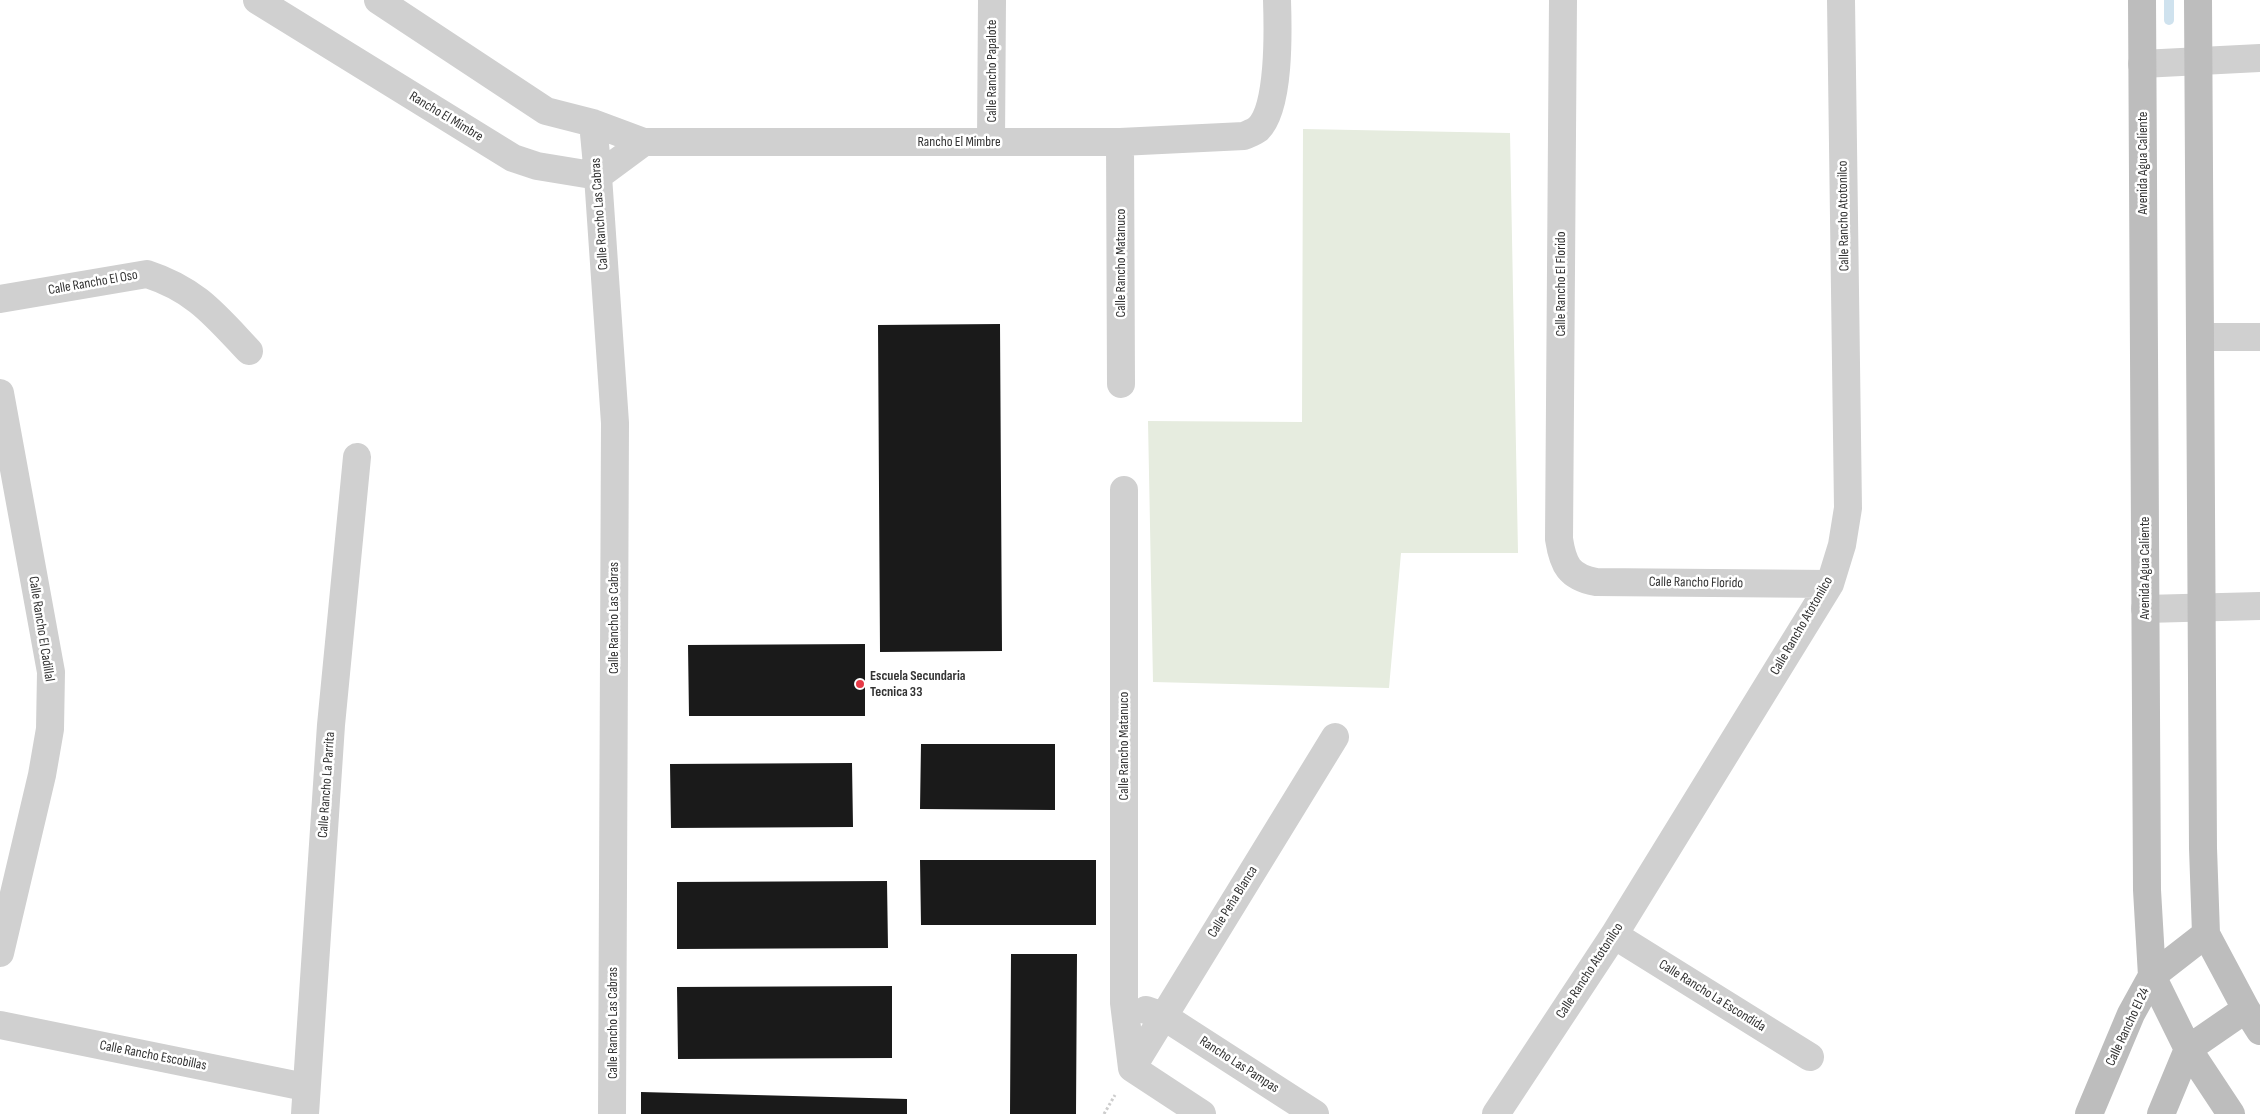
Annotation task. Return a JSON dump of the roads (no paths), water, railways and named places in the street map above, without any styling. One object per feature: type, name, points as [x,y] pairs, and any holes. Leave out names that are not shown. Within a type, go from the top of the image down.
[{"type":"street","name":"Rancho El Mimbre","points":[[256,0],[513,158],[537,166],[598,176]]},
{"type":"street","name":"Rancho El Mimbre","points":[[378,0],[546,111],[592,123],[644,142],[1120,142],[1244,136],[1258,129],[1265,116],[1274,88],[1278,46],[1277,0]]},
{"type":"street","name":"Calle Rancho Papalote","points":[[991,142],[992,0]]},
{"type":"street","name":"Calle Rancho El Florido","points":[[1563,0],[1559,539],[1566,567]]},
{"type":"street","name":"Calle Rancho Atotonilco","points":[[1496,1114],[1614,935],[1830,584],[1842,545],[1848,508],[1841,0]]},
{"type":"street","name":"Avenida Agua Caliente","points":[[2142,0],[2145,609],[2148,890],[2152,976],[2188,1050],[2231,1114]]},
{"type":"street","points":[[2161,1114],[2188,1050],[2253,1020],[2206,934],[2203,848],[2198,0]]},
{"type":"street","points":[[2142,64],[2260,58]]},
{"type":"street","name":"Calle Rancho Las Cabras","points":[[592,123],[598,176],[615,423],[612,1114]]},
{"type":"street","points":[[598,176],[644,142]]},
{"type":"street","name":"Calle Rancho Matanuco","points":[[1120,142],[1121,384]]},
{"type":"street","name":"Calle Rancho El Oso","points":[[0,299],[148,274],[168,281],[202,302],[249,351]]},
{"type":"street","points":[[2200,338],[2260,337]]},
{"type":"street","name":"Calle Rancho El Cadillal","points":[[0,393],[51,672],[50,729],[42,775],[0,953]]},
{"type":"street","name":"Calle Rancho La Parrita","points":[[305,1114],[305,1087],[331,725],[357,457]]},
{"type":"street","name":"Calle Rancho Matanuco","points":[[1124,490],[1124,1003],[1132,1068]]},
{"type":"street","name":"Calle Rancho Florido","points":[[1566,567],[1576,576],[1596,582],[1830,584]]},
{"type":"street","points":[[2145,609],[2202,606],[2260,606]]},
{"type":"street","name":"Calle Peña Blanca","points":[[1132,1068],[1335,737]]},
{"type":"street","name":"Calle Rancho El 24","points":[[2089,1114],[2131,1014],[2152,976],[2206,934]]},
{"type":"street","name":"Calle Rancho La Escondida","points":[[1614,935],[1810,1057]]},
{"type":"street","points":[[1124,1003],[1163,1016]]},
{"type":"street","name":"Rancho Las Pampas","points":[[1163,1016],[1315,1114]]},
{"type":"street","name":"Calle Rancho Escobillas","points":[[0,1025],[305,1087]]},
{"type":"street","points":[[1132,1068],[1202,1114]]},
{"type":"waterway","points":[[2169,0],[2169,20]]},
{"type":"place","name":"Escuela Secundaria Tecnica 33","points":[[860,684]]}]
